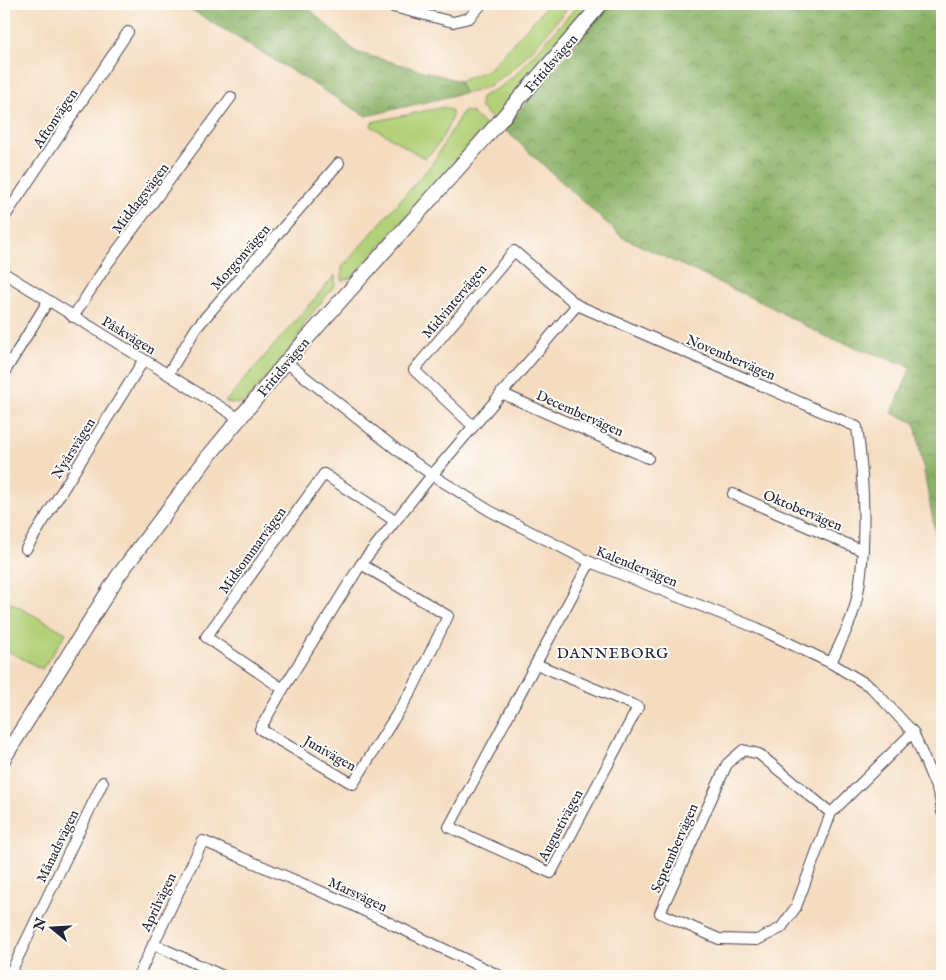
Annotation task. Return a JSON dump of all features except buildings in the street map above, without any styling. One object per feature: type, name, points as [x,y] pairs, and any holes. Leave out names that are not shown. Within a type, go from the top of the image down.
[{"type":"street","points":[[381,4],[453,22],[469,18],[482,4]]},
{"type":"street","name":"Fritidsvägen","points":[[4,758],[118,576],[240,418],[286,362],[496,126],[601,4]]},
{"type":"street","name":"Aftonvägen","points":[[4,218],[128,32]]},
{"type":"street","name":"Middagsvägen","points":[[73,317],[108,263],[231,97]]},
{"type":"street","name":"Morgonvägen","points":[[168,374],[197,327],[339,163]]},
{"type":"street","name":"Midvintervägen","points":[[473,426],[414,370],[514,251],[577,305]]},
{"type":"street","name":"Påskvägen","points":[[4,274],[143,361],[240,418]]},
{"type":"street","points":[[4,372],[48,301]]},
{"type":"street","points":[[432,475],[577,305]]},
{"type":"street","name":"Novembervägen","points":[[577,305],[857,427],[860,451],[863,550],[855,607],[831,663]]},
{"type":"street","name":"Nyårsvägen","points":[[26,549],[143,361]]},
{"type":"street","name":"Kalendervägen","points":[[286,362],[432,475],[490,511],[590,562],[757,628],[831,663],[871,687],[913,732],[940,797],[942,812]]},
{"type":"street","name":"Decembervägen","points":[[501,393],[648,458]]},
{"type":"street","name":"Midsommarvägen","points":[[282,688],[206,637],[324,474],[395,521]]},
{"type":"street","name":"Junivägen","points":[[361,564],[448,616],[412,690],[353,784],[260,729],[282,688],[361,564],[432,475]]},
{"type":"street","name":"Oktobervägen","points":[[733,494],[863,550]]},
{"type":"street","name":"Augustivägen","points":[[536,664],[638,707],[551,873],[449,827],[590,562]]},
{"type":"street","name":"Septembervägen","points":[[831,813],[759,754],[743,750],[727,764],[660,913],[719,939],[757,940],[780,928],[796,907],[831,813],[913,732]]},
{"type":"street","name":"Månadsvägen","points":[[9,976],[103,782]]},
{"type":"street","name":"Aprilvägen","points":[[138,976],[203,841]]},
{"type":"street","name":"Marsvägen","points":[[203,841],[348,904],[500,976]]},
{"type":"street","points":[[153,944],[223,976]]},
{"type":"green space","points":[[182,4],[304,4],[356,52],[459,81],[464,93],[366,116]]},
{"type":"green space","points":[[549,4],[571,4],[524,59],[509,72],[494,83],[479,90],[464,93],[459,81],[488,70]]},
{"type":"green space","points":[[579,4],[593,4],[493,120],[480,107],[481,97],[503,85],[518,72]]},
{"type":"green space","points":[[610,4],[942,4],[942,569],[915,423],[892,413],[911,367],[822,335],[771,307],[622,237],[504,129]]},
{"type":"green space","points":[[444,107],[452,111],[450,122],[433,151],[424,158],[371,126],[372,122]]},
{"type":"green space","points":[[463,111],[471,112],[486,126],[354,276],[342,281],[342,267],[432,164]]},
{"type":"green space","points":[[335,275],[335,285],[305,322],[296,342],[246,401],[237,404],[225,402]]},
{"type":"green space","points":[[4,599],[66,633],[42,669],[4,649]]},
{"type":"district","name":"DANNEBORG","points":[[613,653]]}]
